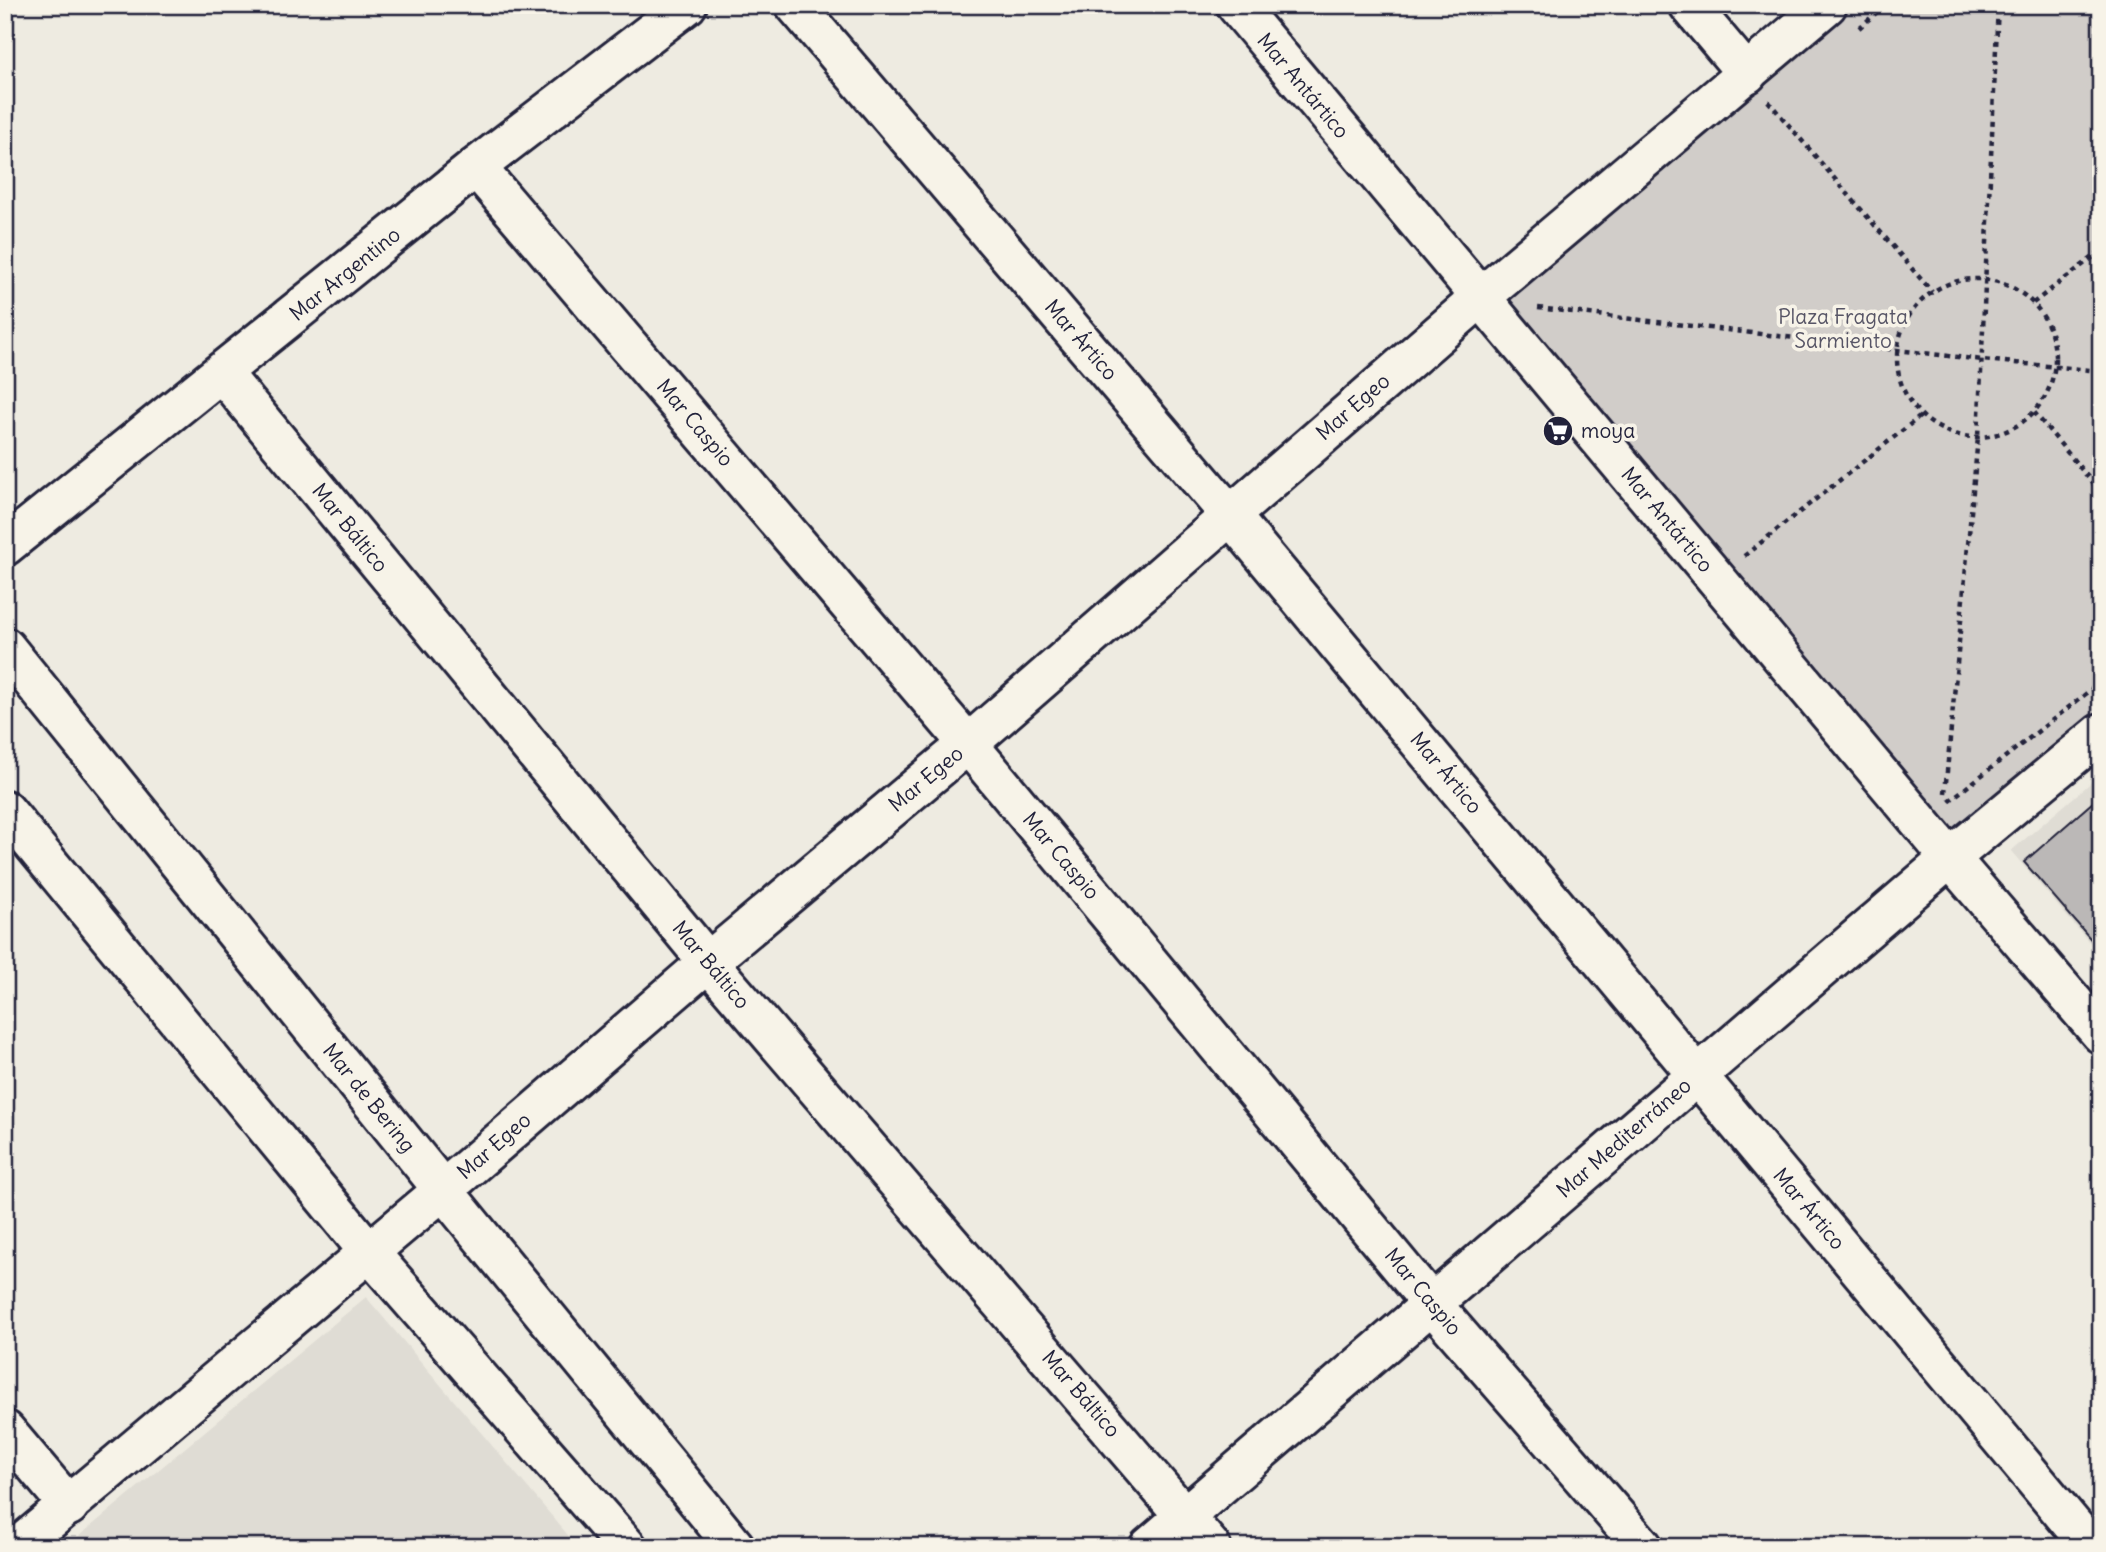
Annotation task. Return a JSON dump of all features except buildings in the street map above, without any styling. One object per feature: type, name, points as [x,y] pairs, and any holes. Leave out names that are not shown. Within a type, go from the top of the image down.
[{"type":"street","name":"Mar Argentino","points":[[5,546],[477,167],[687,5]]},
{"type":"street","name":"Mar Ártico","points":[[795,5],[1230,514],[2091,1547]]},
{"type":"street","name":"Mar Antártico","points":[[1236,5],[1950,858],[2101,1034]]},
{"type":"street","points":[[1689,5],[1747,74]]},
{"type":"street","name":"Mar Egeo","points":[[18,1547],[968,744],[1480,297],[1827,5]]},
{"type":"street","name":"Mar Caspio","points":[[477,167],[968,744],[1431,1303],[1643,1547]]},
{"type":"street","name":"Mar Báltico","points":[[222,373],[708,962],[1211,1547]]},
{"type":"street","name":"Mar de Bering","points":[[5,647],[735,1547]]},
{"type":"street","name":"Mar Mediterráneo","points":[[1149,1547],[1950,858],[2101,733]]},
{"type":"street","points":[[5,810],[369,1252],[627,1547]]},
{"type":"street","points":[[5,1430],[69,1506]]},
{"type":"path","points":[[1854,32],[1885,5]]},
{"type":"path","points":[[1998,5],[1978,437],[1944,805],[2101,682]]},
{"type":"path","points":[[2093,5],[2101,14]]},
{"type":"path","points":[[1747,74],[1932,292]]},
{"type":"path","points":[[2033,303],[2101,251]]},
{"type":"path","points":[[1967,279],[1986,279],[2011,287],[2033,303],[2046,322],[2054,344],[2054,367],[2048,391],[2034,412],[2018,425],[1999,434],[1978,437],[1958,435],[1938,428],[1922,415],[1907,396],[1899,374],[1898,350],[1903,327],[1915,308],[1932,292],[1967,279]]},
{"type":"path","points":[[1538,308],[1983,360],[2101,371]]},
{"type":"path","points":[[2034,412],[2101,493]]},
{"type":"path","points":[[1715,578],[1922,415]]},
{"type":"shaded area","points":[[2101,774],[2101,956],[2011,851]]},
{"type":"shaded area","points":[[366,1297],[578,1547],[66,1547]]},
{"type":"green space","name":"Plaza Fragata Sarmiento","points":[[1827,5],[2101,5],[2101,733],[1950,858],[1481,297]]},
{"type":"place","name":"moya","points":[[1558,431]]}]
